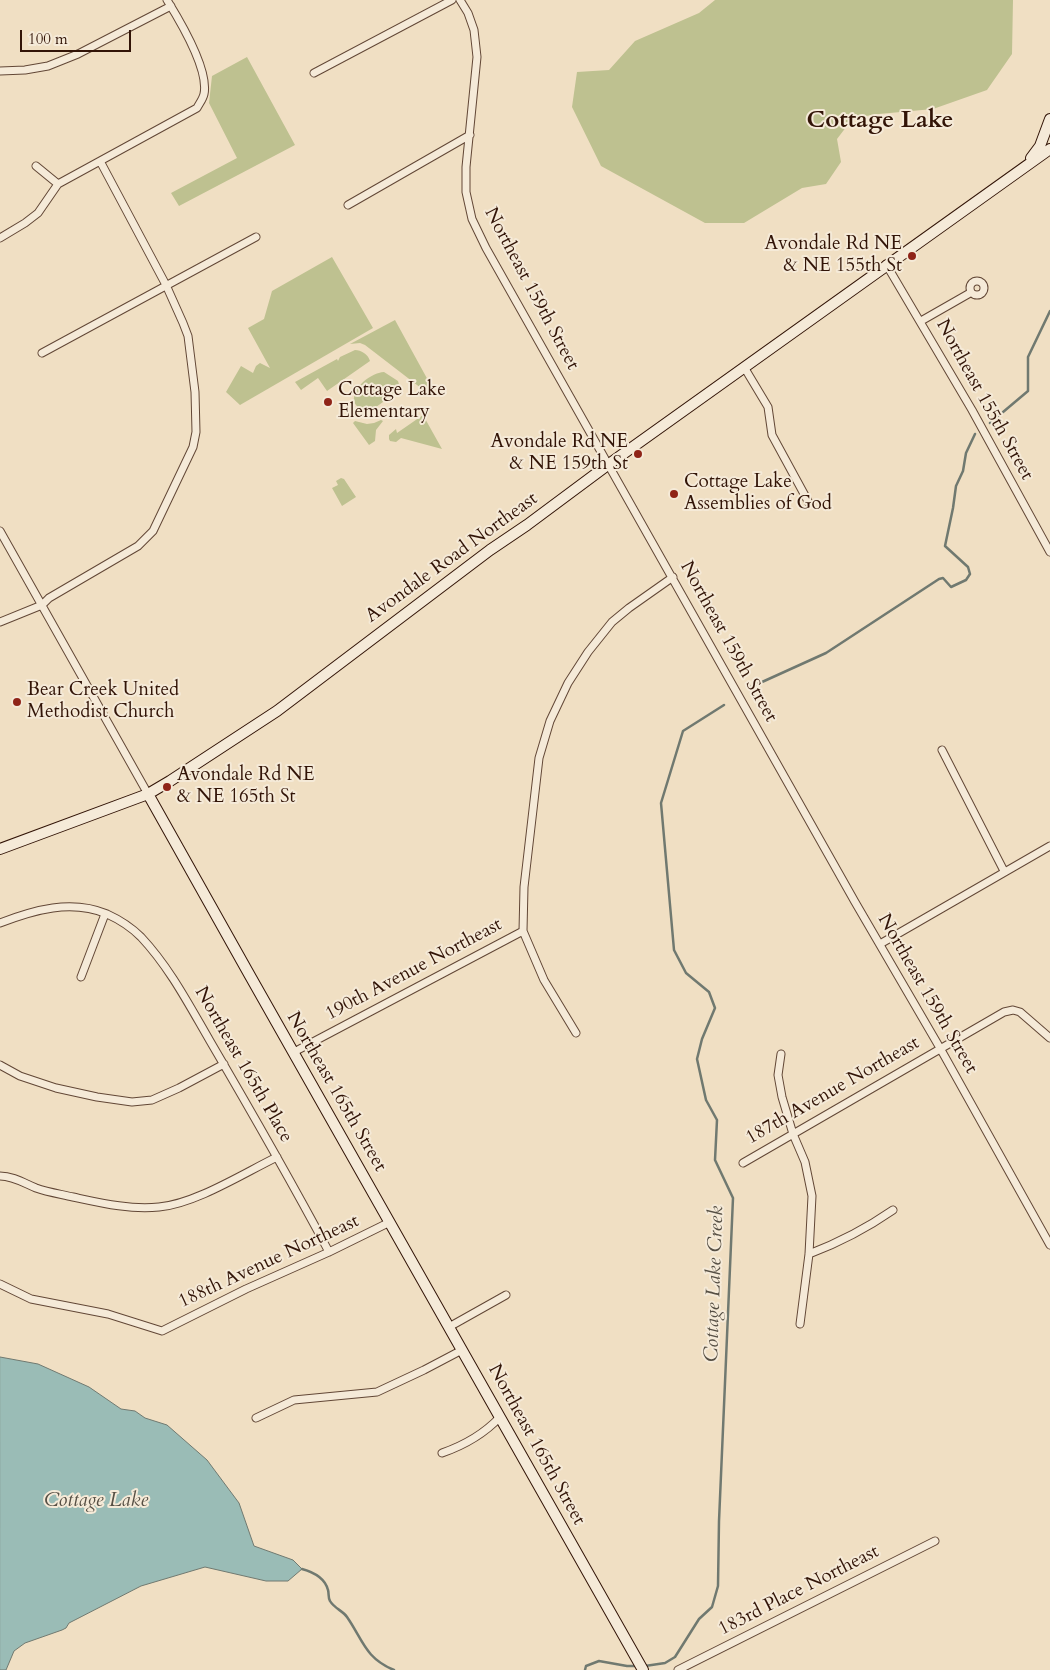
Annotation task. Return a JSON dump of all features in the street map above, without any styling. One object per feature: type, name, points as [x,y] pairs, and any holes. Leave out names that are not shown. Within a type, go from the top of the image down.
[{"type":"main road","points":[[1026,165],[1040,146],[1050,119]]},
{"type":"main road","name":"Avondale Road Northeast","points":[[0,849],[148,794],[277,710],[608,464],[886,264],[1050,149]]},
{"type":"main road","name":"Northeast 165th Street","points":[[148,794],[643,1670]]},
{"type":"street","points":[[314,73],[452,0]]},
{"type":"street","name":"Northeast 159th Street","points":[[460,0],[468,13],[474,30],[477,57],[466,167],[466,192],[472,219],[486,248],[673,577],[736,692],[940,1048],[1050,1245]]},
{"type":"street","points":[[0,71],[25,70],[48,66],[78,54],[169,3],[200,64],[205,84],[204,97],[196,108],[58,184],[38,213],[0,238]]},
{"type":"street","points":[[348,204],[470,134]]},
{"type":"street","points":[[0,622],[42,605],[49,598],[138,546],[153,531],[192,447],[196,432],[195,392],[188,336],[166,285],[100,161]]},
{"type":"street","points":[[36,166],[58,184]]},
{"type":"street","points":[[42,353],[256,237]]},
{"type":"street","name":"Northeast 155th Street","points":[[886,264],[921,321],[1050,552]]},
{"type":"street","points":[[921,321],[970,293]]},
{"type":"street","points":[[744,367],[768,407],[772,435],[808,502]]},
{"type":"street","name":"Northeast 165th Street","points":[[0,531],[148,794]]},
{"type":"street","points":[[576,1033],[544,980],[523,931],[524,887],[539,758],[550,721],[568,683],[588,652],[612,622],[673,577]]},
{"type":"street","points":[[942,750],[1004,871]]},
{"type":"street","points":[[880,944],[1050,846]]},
{"type":"street","name":"Northeast 165th Place","points":[[0,923],[42,909],[64,906],[79,907],[106,914],[122,922],[139,935],[170,974],[224,1064],[329,1252]]},
{"type":"street","points":[[81,977],[106,914]]},
{"type":"street","name":"190th Avenue Northeast","points":[[294,1052],[523,931]]},
{"type":"street","name":"187th Avenue Northeast","points":[[742,1163],[1004,1012],[1013,1010],[1020,1012],[1050,1038]]},
{"type":"street","points":[[781,1054],[778,1075],[782,1098],[793,1134],[805,1162],[812,1196],[809,1254],[800,1324]]},
{"type":"street","points":[[0,1065],[20,1076],[56,1088],[132,1102],[152,1100],[224,1064]]},
{"type":"street","points":[[0,1176],[8,1176],[38,1189],[74,1197],[126,1207],[159,1207],[177,1204],[197,1197],[277,1157]]},
{"type":"street","points":[[809,1254],[829,1246],[882,1218],[893,1210]]},
{"type":"street","name":"188th Avenue Northeast","points":[[0,1284],[31,1299],[108,1314],[162,1331],[246,1289],[390,1222]]},
{"type":"street","points":[[449,1327],[506,1295]]},
{"type":"street","points":[[256,1418],[294,1400],[377,1392],[462,1350]]},
{"type":"street","points":[[442,1453],[472,1440],[500,1417]]},
{"type":"street","name":"183rd Place Northeast","points":[[678,1670],[935,1541]]},
{"type":"green space","points":[[715,0],[1013,0],[1012,54],[987,90],[933,109],[853,118],[837,139],[841,162],[826,184],[802,188],[744,223],[705,223],[601,166],[572,107],[577,72],[609,70],[635,41],[699,13]]},
{"type":"green space","points":[[247,57],[295,145],[179,206],[171,193],[237,158],[209,103],[212,76]]},
{"type":"green space","points":[[332,257],[373,328],[240,405],[226,392],[241,366],[253,373],[256,366],[260,363],[270,368],[248,328],[264,319],[272,291]]},
{"type":"green space","points":[[395,320],[435,393],[430,395],[365,345],[360,343],[350,344]]},
{"type":"green space","points":[[355,350],[364,353],[370,361],[327,391],[318,378],[301,390],[295,382],[337,359],[338,361],[340,357]]},
{"type":"green space","points":[[384,372],[398,381],[400,388],[398,391],[372,410],[366,411],[359,408],[354,402],[354,396],[359,386],[368,378]]},
{"type":"green space","points":[[423,415],[442,449],[401,438],[396,442],[390,441],[389,435],[396,429],[397,433]]},
{"type":"green space","points":[[355,421],[367,424],[383,421],[376,430],[375,441],[369,445],[353,423]]},
{"type":"green space","points":[[341,478],[344,479],[356,497],[342,506],[332,488],[338,485],[336,481]]},
{"type":"water","name":"Cottage Lake","points":[[0,1357],[38,1364],[89,1387],[121,1409],[135,1411],[145,1418],[167,1425],[207,1460],[239,1503],[254,1546],[293,1560],[302,1569],[288,1581],[266,1581],[205,1567],[141,1586],[69,1623],[62,1630],[25,1643],[14,1651],[6,1670],[0,1670]]},
{"type":"waterway","name":"Cottage Lake Creek","points":[[990,423],[1028,391],[1028,357],[1050,311]]},
{"type":"waterway","name":"Cottage Lake Creek","points":[[751,687],[826,653],[939,579],[943,578],[951,587],[966,580],[970,574],[968,567],[945,546],[956,486],[963,471],[966,453],[975,434]]},
{"type":"waterway","name":"Cottage Lake Creek","points":[[645,1666],[665,1663],[675,1657],[699,1619],[712,1607],[718,1586],[719,1521],[733,1198],[715,1160],[717,1120],[706,1100],[697,1059],[702,1039],[715,1008],[709,992],[686,973],[674,950],[661,803],[683,731],[724,705]]},
{"type":"waterway","name":"Cottage Lake Creek","points":[[302,1569],[314,1574],[324,1582],[330,1601],[347,1617],[366,1648],[377,1660],[394,1670]]},
{"type":"waterway","name":"Cottage Lake Creek","points":[[585,1670],[586,1666],[599,1661],[637,1666]]},
{"type":"place","name":"Avondale Rd NE & NE 155th St","points":[[912,256]]},
{"type":"place","name":"Cottage Lake Elementary","points":[[328,402]]},
{"type":"place","name":"Avondale Rd NE & NE 159th St","points":[[638,454]]},
{"type":"place","name":"Cottage Lake Assemblies of God","points":[[674,494]]},
{"type":"place","name":"Bear Creek United Methodist Church","points":[[17,702]]},
{"type":"place","name":"Avondale Rd NE & NE 165th St","points":[[167,787]]},
{"type":"district","name":"Cottage Lake","points":[[880,121]]}]
